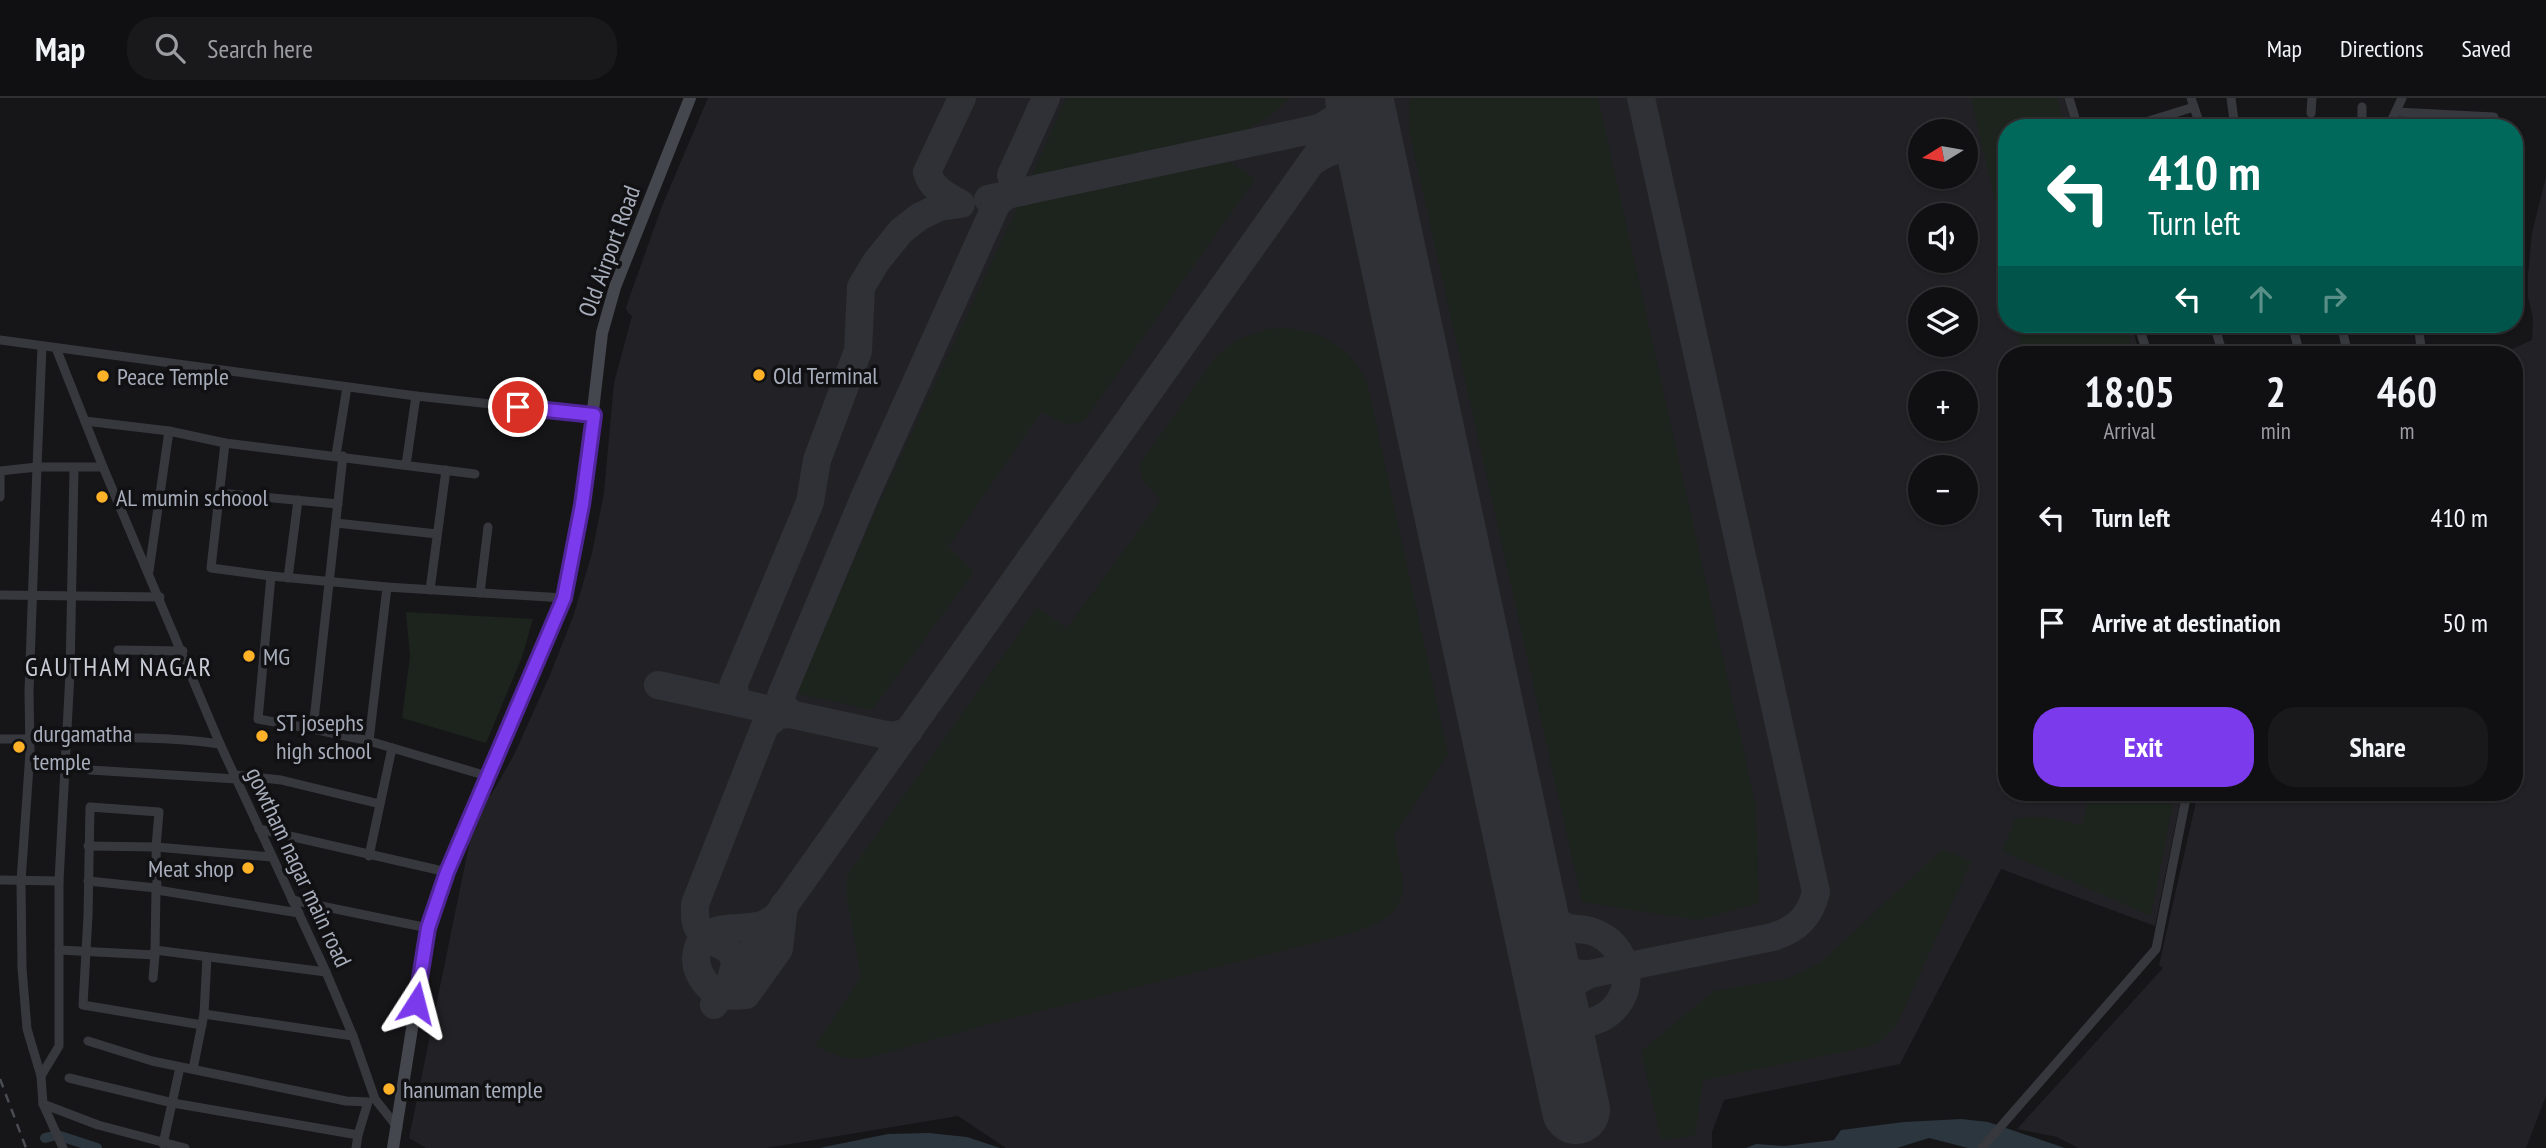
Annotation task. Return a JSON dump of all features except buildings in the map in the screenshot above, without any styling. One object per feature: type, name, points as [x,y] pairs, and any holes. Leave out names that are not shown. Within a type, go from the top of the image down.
[{"type":"main road","name":"Old Airport Road","points":[[393,1148],[428,928],[447,872],[564,598],[582,505],[602,333],[615,287],[690,98]]},
{"type":"street","points":[[2069,98],[2075,119]]},
{"type":"street","points":[[2231,98],[2234,119]]},
{"type":"street","points":[[2311,113],[2312,98]]},
{"type":"street","points":[[2392,119],[2402,98]]},
{"type":"street","points":[[2149,119],[2192,102],[2199,119]]},
{"type":"street","points":[[2362,107],[2362,119]]},
{"type":"street","points":[[2396,112],[2494,117]]},
{"type":"street","points":[[0,340],[416,396],[594,415]]},
{"type":"street","points":[[42,346],[29,739],[21,881],[22,968],[27,1029],[41,1076],[44,1108],[63,1148]]},
{"type":"street","name":"gowtham nagar main road","points":[[56,348],[103,467],[183,651],[220,744],[353,1036],[372,1100],[398,1128]]},
{"type":"street","points":[[313,729],[338,503],[339,456],[347,387]]},
{"type":"street","points":[[406,465],[416,396]]},
{"type":"street","points":[[85,421],[169,431],[225,443],[475,474]]},
{"type":"street","points":[[149,572],[169,431]]},
{"type":"street","points":[[225,443],[211,568],[330,583],[564,598]]},
{"type":"street","points":[[0,497],[1,471],[37,467],[103,467]]},
{"type":"street","points":[[41,1076],[60,1046],[59,881],[70,673],[74,469]]},
{"type":"street","points":[[430,590],[446,470]]},
{"type":"street","points":[[219,492],[338,503]]},
{"type":"street","points":[[288,578],[298,500]]},
{"type":"street","points":[[336,523],[437,534]]},
{"type":"street","points":[[480,593],[488,527]]},
{"type":"street","points":[[271,576],[258,719],[369,740],[487,776]]},
{"type":"street","points":[[369,740],[387,587]]},
{"type":"street","points":[[0,595],[160,597]]},
{"type":"street","points":[[118,650],[183,651]]},
{"type":"street","points":[[0,738],[196,740],[220,744]]},
{"type":"street","points":[[369,856],[392,748]]},
{"type":"street","points":[[90,770],[281,780],[380,804]]},
{"type":"street","points":[[1982,1148],[2156,949],[2185,801]]},
{"type":"street","points":[[153,978],[159,812],[90,807],[83,1005],[202,1025]]},
{"type":"street","points":[[259,829],[447,872]]},
{"type":"street","points":[[88,846],[156,847],[272,857]]},
{"type":"street","points":[[0,880],[59,881]]},
{"type":"street","points":[[88,881],[156,888],[299,913]]},
{"type":"street","points":[[292,900],[428,928]]},
{"type":"street","points":[[59,950],[207,957],[326,972]]},
{"type":"street","points":[[192,1069],[204,1014],[207,957]]},
{"type":"street","points":[[204,1014],[353,1036]]},
{"type":"street","points":[[88,1041],[180,1067],[346,1101],[372,1100],[358,1135],[356,1148]]},
{"type":"street","points":[[163,1144],[180,1067]]},
{"type":"street","points":[[69,1078],[173,1103],[358,1135]]},
{"type":"street","points":[[44,1108],[163,1144],[185,1148]]},
{"type":"shaded area","points":[[708,98],[2064,98],[2070,119],[1998,119],[1998,333],[2134,333],[2137,346],[1998,346],[1998,801],[2180,801],[2155,926],[2001,869],[1900,1064],[1724,1100],[1712,1132],[1712,1148],[1006,1148],[958,1116],[766,1148],[426,1148],[409,1138],[469,845],[464,845],[484,796],[491,795],[514,755],[574,614],[592,553],[604,493],[614,383],[632,316],[626,307],[662,206]]},
{"type":"shaded area","points":[[1066,98],[1290,98],[1270,116],[1247,130],[1031,178]]},
{"type":"shaded area","points":[[1410,98],[1598,98],[1756,806],[1759,903],[1698,920],[1582,902],[1409,130]]},
{"type":"shaded area","points":[[1971,98],[2057,98],[2063,119],[1998,119],[1998,213]]},
{"type":"shaded area","points":[[1231,160],[1232,165],[1255,179],[1083,422],[1067,424],[1041,412],[948,547],[974,572],[872,710],[799,694],[797,690],[882,497],[1018,206]]},
{"type":"shaded area","points":[[2546,177],[2546,1096],[2526,1148],[2078,1148],[2057,1137],[2017,1129],[2163,968],[2159,965],[2196,801],[2523,801],[2523,346],[2519,346],[2532,340],[2533,318],[2528,297],[2528,274],[2532,233]]},
{"type":"shaded area","points":[[1283,328],[1310,332],[1333,343],[1352,359],[1367,382],[1448,754],[1394,836],[1403,886],[1397,907],[1380,921],[1338,937],[997,1022],[867,1058],[844,1058],[815,1046],[861,977],[847,898],[847,876],[1037,608],[1067,628],[1161,500],[1142,479],[1140,464],[1217,355],[1237,340],[1267,329]]},
{"type":"shaded area","points":[[2019,333],[2128,333],[2131,346],[2021,346]]},
{"type":"shaded area","points":[[406,612],[533,619],[522,657],[486,743],[402,718],[410,656]]},
{"type":"shaded area","points":[[2088,801],[2173,801],[2151,916],[2002,851],[2016,818],[2045,817],[2082,825]]},
{"type":"shaded area","points":[[1943,849],[1971,862],[1896,1026],[1881,1041],[1867,1047],[1703,1080],[1695,1136],[1661,1140],[1641,1051],[1714,991],[1786,979],[1819,964]]},
{"type":"shaded area","points":[[1961,1119],[1988,1122],[2065,1148],[1968,1148],[1929,1138],[1897,1148],[1746,1148],[1756,1144],[1784,1146],[1834,1140],[1841,1130],[1904,1122]]},
{"type":"shaded area","points":[[929,1133],[967,1137],[1000,1148],[819,1148],[888,1134]]},
{"type":"waterway","points":[[45,1138],[57,1135],[97,1148]]},
{"type":"taxiway","points":[[742,703],[737,699],[733,686],[810,502],[817,460],[858,351],[861,287],[876,262],[901,231],[919,217],[939,207],[961,204],[936,187],[927,172],[962,98]]},
{"type":"taxiway","points":[[1022,192],[1015,189],[1011,175],[1046,98]]},
{"type":"taxiway","points":[[714,1005],[1335,129],[1352,98]]},
{"type":"taxiway","points":[[1556,1020],[1559,1005],[1566,992],[1590,974],[1773,937],[1801,921],[1816,892],[1641,98]]},
{"type":"taxiway","points":[[988,199],[1320,128],[1342,114]]},
{"type":"taxiway","points":[[1312,162],[1332,151],[1347,150],[1361,158],[1376,175]]},
{"type":"taxiway","points":[[791,714],[782,705],[781,696],[865,496],[997,203],[1007,195]]},
{"type":"taxiway","points":[[658,685],[886,735],[894,736],[909,731]]},
{"type":"taxiway","points":[[730,981],[734,959],[726,948],[700,931],[696,922],[695,904],[765,726],[778,715],[791,714]]},
{"type":"taxiway","points":[[1527,884],[1547,915],[1566,927],[1599,934],[1618,952],[1624,964],[1626,983],[1620,1000],[1609,1013],[1594,1021],[1578,1024],[1561,1022],[1546,1013],[1535,997],[1529,961],[1529,891]]},
{"type":"taxiway","points":[[777,916],[760,925],[719,930],[704,938],[696,958],[704,982],[723,995],[746,995],[779,949],[784,905]]},
{"type":"taxiway","points":[[1541,946],[1561,968],[1574,973],[1590,974]]},
{"type":"runway","points":[[1359,98],[1576,1110]]},
{"type":"railway","points":[[0,1079],[26,1148]]},
{"type":"place","name":"Old Terminal","points":[[759,375]]},
{"type":"place","name":"Peace Temple","points":[[103,376]]},
{"type":"place","name":"AL mumin schoool","points":[[102,497]]},
{"type":"place","name":"MG","points":[[249,656]]},
{"type":"place","name":"ST josephs high school","points":[[262,736]]},
{"type":"place","name":"durgamatha temple","points":[[19,747]]},
{"type":"place","name":"Meat shop","points":[[248,868]]},
{"type":"place","name":"hanuman temple","points":[[389,1089]]},
{"type":"district","name":"GAUTHAM NAGAR","points":[[119,666]]},
{"type":"route","points":[[416,1003],[428,928],[447,872],[564,598],[582,505],[594,415],[518,407]]}]
